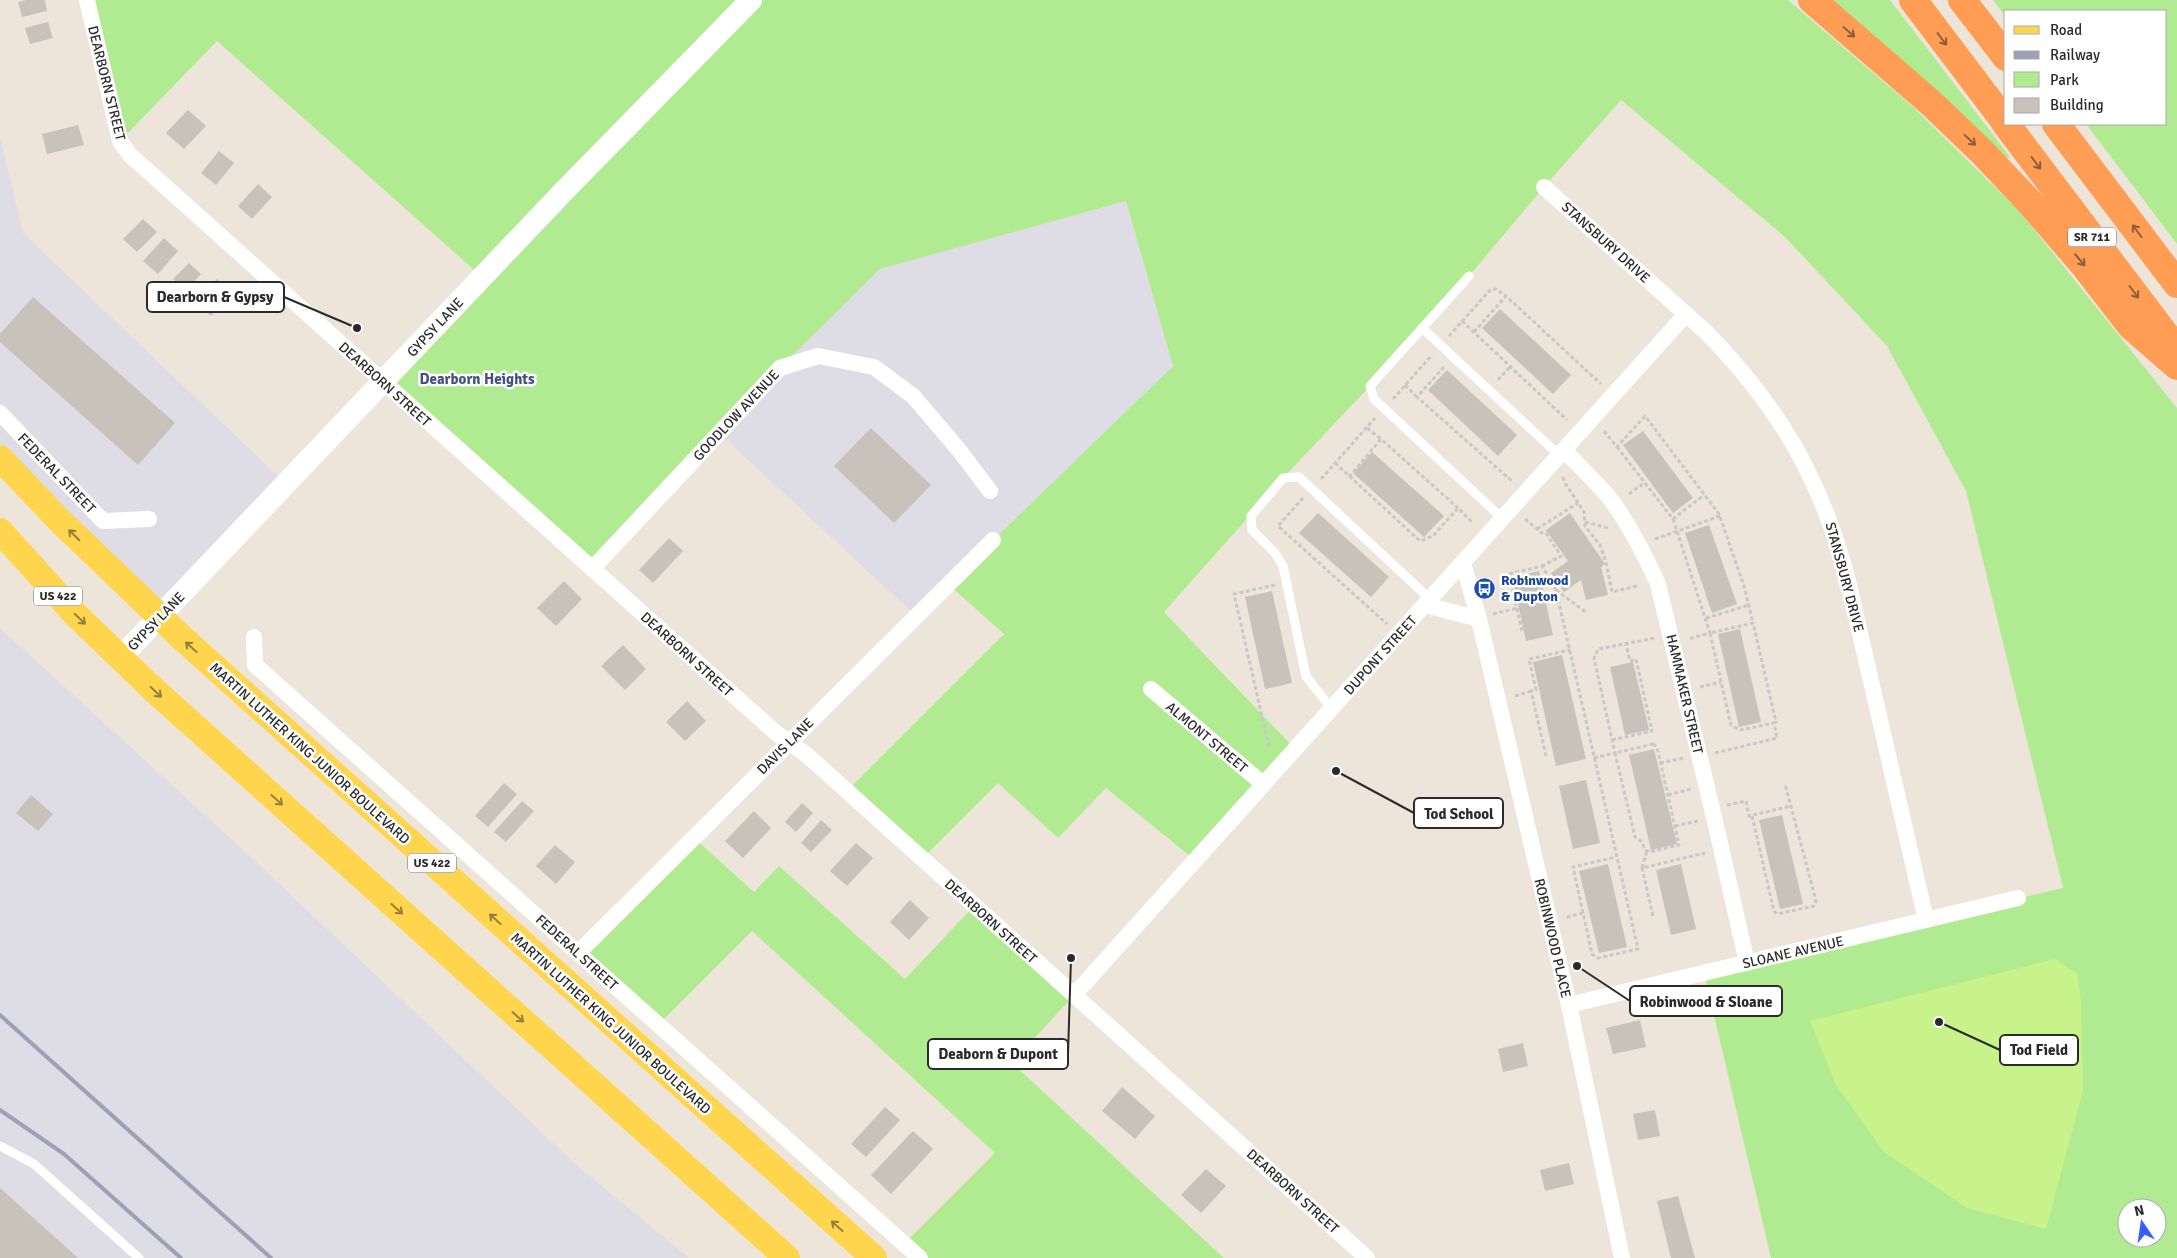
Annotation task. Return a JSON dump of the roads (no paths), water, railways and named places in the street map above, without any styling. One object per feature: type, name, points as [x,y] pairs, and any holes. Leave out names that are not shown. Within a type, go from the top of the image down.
[{"type":"highway","points":[[1812,0],[1932,104],[1983,152],[2077,257],[2130,326],[2177,366]]},
{"type":"highway","name":"SR 711","points":[[1913,0],[2004,121]]},
{"type":"highway","points":[[1962,0],[2004,54]]},
{"type":"highway","name":"SR 711","points":[[2007,125],[2177,350]]},
{"type":"highway","name":"SR 711","points":[[2057,125],[2177,284]]},
{"type":"main road","name":"GYPSY LANE","points":[[121,657],[564,191],[751,0]]},
{"type":"main road","name":"MARTIN LUTHER KING JUNIOR BOULEVARD","points":[[0,458],[65,526],[159,617],[874,1258]]},
{"type":"main road","name":"US 422","points":[[0,531],[77,616],[154,690],[787,1258]]},
{"type":"street","name":"DEARBORN STREET","points":[[87,0],[123,148],[775,732],[808,756],[1367,1258]]},
{"type":"street","name":"STANSBURY DRIVE","points":[[1544,187],[1686,314],[1731,358],[1766,400],[1802,458],[1825,507],[1837,540],[1847,577],[1926,920]]},
{"type":"street","name":"DUPONT STREET","points":[[1074,995],[1686,314]]},
{"type":"street","name":"GOODLOW AVENUE","points":[[592,569],[780,368],[818,356],[874,367],[912,396],[959,450],[990,491]]},
{"type":"street","name":"FEDERAL STREET","points":[[0,413],[103,521],[148,519]]},
{"type":"street","name":"HAMMAKER STREET","points":[[1562,454],[1607,496],[1632,531],[1658,584],[1722,849],[1747,963]]},
{"type":"street","name":"DAVIS LANE","points":[[578,953],[993,540]]},
{"type":"street","name":"ROBINWOOD PLACE","points":[[1463,563],[1479,619],[1569,1005],[1622,1258]]},
{"type":"street","points":[[1428,602],[1479,619]]},
{"type":"street","name":"FEDERAL STREET","points":[[254,637],[255,665],[920,1258]]},
{"type":"street","name":"ALMONT STREET","points":[[1151,690],[1263,784]]},
{"type":"street","name":"SLOANE AVENUE","points":[[1569,1005],[2018,898]]},
{"type":"lane","points":[[1469,276],[1370,386],[1374,399],[1504,518]]},
{"type":"lane","points":[[1422,328],[1562,454]]},
{"type":"lane","points":[[1332,708],[1306,676],[1283,566],[1275,553],[1252,530],[1251,516],[1283,478],[1300,477],[1428,602]]},
{"type":"lane","points":[[0,1146],[34,1164],[139,1258]]},
{"type":"railway","points":[[0,1015],[271,1258]]},
{"type":"railway","points":[[0,1110],[64,1154],[181,1258]]},
{"type":"place","name":"Dearborn & Gypsy","points":[[357,328]]},
{"type":"place","name":"Robinwood & Dupton","points":[[1485,588]]},
{"type":"place","name":"Tod School","points":[[1336,771]]},
{"type":"place","name":"Deaborn & Dupont","points":[[1071,958]]},
{"type":"place","name":"Robinwood & Sloane","points":[[1577,966]]},
{"type":"place","name":"Tod Field","points":[[1939,1022]]},
{"type":"district","name":"Dearborn Heights","points":[[477,379]]}]
